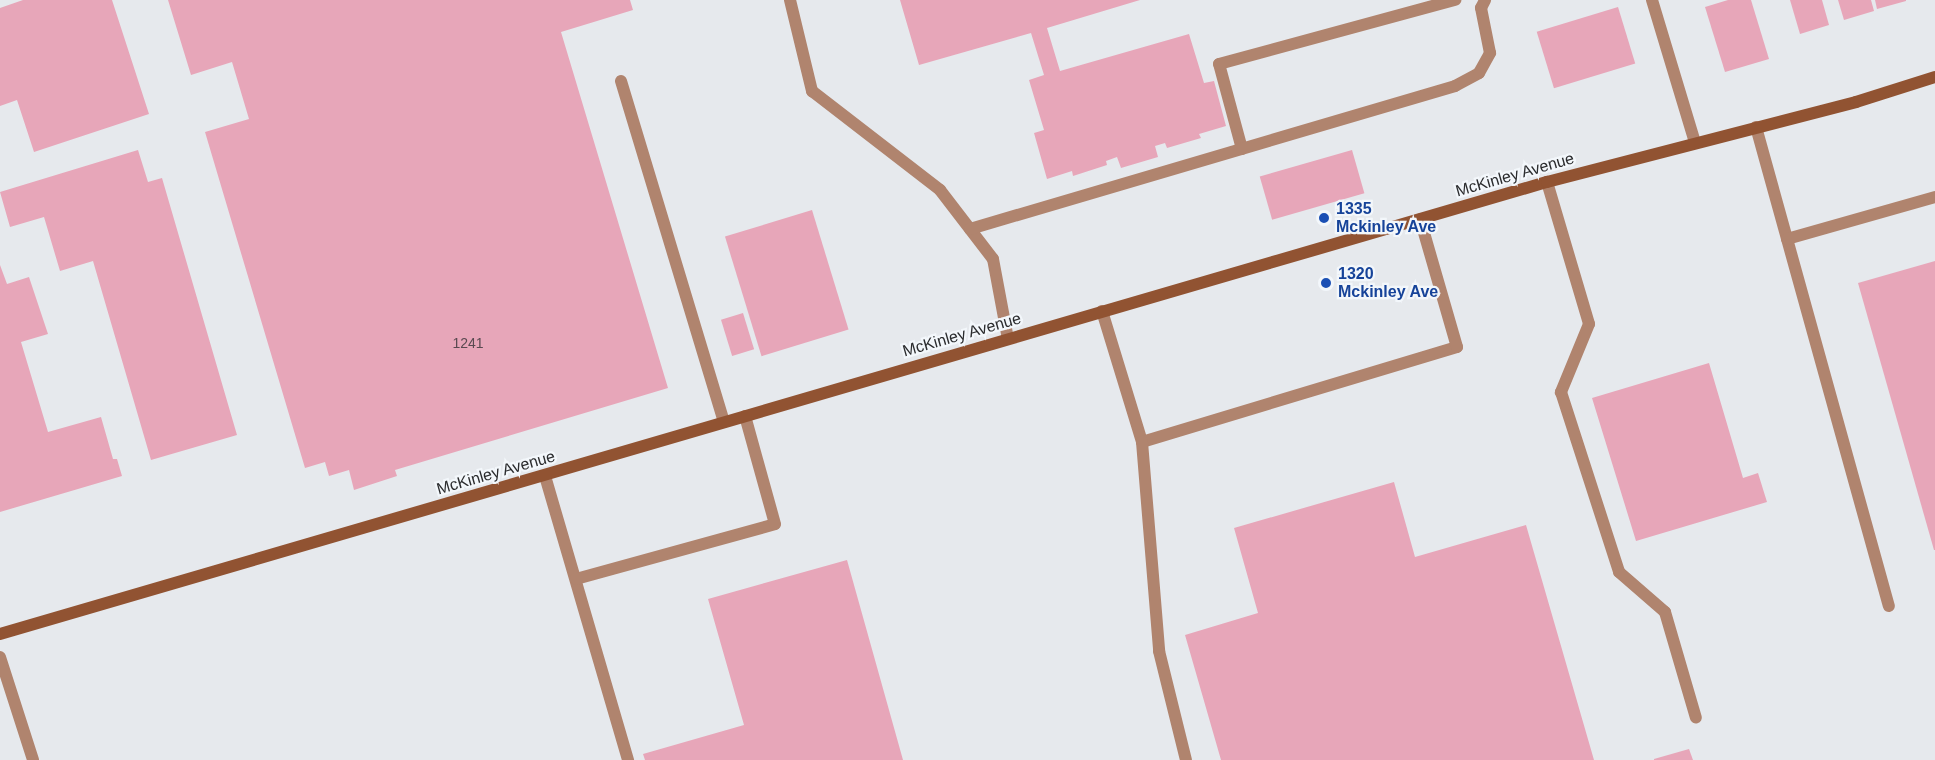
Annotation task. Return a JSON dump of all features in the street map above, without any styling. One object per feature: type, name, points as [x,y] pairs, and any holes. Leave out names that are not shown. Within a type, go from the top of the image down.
[{"type":"main road","name":"McKinley Avenue","points":[[0,634],[1547,182],[1856,102],[1935,77]]},
{"type":"lane","points":[[790,0],[812,91],[940,190],[993,259],[1008,339]]},
{"type":"lane","points":[[1242,148],[1220,64],[1455,0]]},
{"type":"lane","points":[[970,228],[1455,86],[1479,73],[1490,53],[1481,8],[1485,0]]},
{"type":"lane","points":[[1652,0],[1695,142]]},
{"type":"lane","points":[[621,81],[724,422]]},
{"type":"lane","points":[[1756,127],[1889,606]]},
{"type":"lane","points":[[1547,182],[1589,324],[1561,392],[1619,572],[1665,612],[1696,718]]},
{"type":"lane","points":[[1787,239],[1935,196]]},
{"type":"lane","points":[[1142,442],[1457,347],[1420,219]]},
{"type":"lane","points":[[1102,311],[1142,442],[1159,651],[1186,760]]},
{"type":"lane","points":[[576,579],[775,524],[745,416]]},
{"type":"lane","points":[[545,476],[628,760]]},
{"type":"lane","points":[[0,657],[33,760]]},
{"type":"building","points":[[23,0],[112,0],[149,114],[34,152],[17,100],[0,106],[0,8]]},
{"type":"building","points":[[168,0],[630,0],[633,10],[561,32],[668,388],[395,470],[397,476],[354,490],[349,470],[329,476],[325,462],[305,468],[205,132],[249,119],[232,62],[191,75]]},
{"type":"building","points":[[900,0],[1140,0],[1047,28],[1060,71],[1189,34],[1204,83],[1214,81],[1226,126],[1199,134],[1201,138],[1167,148],[1165,143],[1155,146],[1158,157],[1121,168],[1117,157],[1106,161],[1107,165],[1073,176],[1072,171],[1047,179],[1034,133],[1044,130],[1029,80],[1044,75],[1031,33],[919,65]]},
{"type":"building","points":[[1728,0],[1751,0],[1769,59],[1725,72],[1705,7]]},
{"type":"building","points":[[1790,0],[1822,0],[1829,25],[1800,34]]},
{"type":"building","points":[[1838,0],[1871,0],[1874,11],[1844,20]]},
{"type":"building","points":[[1875,0],[1906,0],[1906,1],[1877,9]]},
{"type":"building","points":[[1618,7],[1635,63],[1554,88],[1537,32]]},
{"type":"building","points":[[138,150],[148,182],[162,178],[237,435],[151,460],[93,261],[60,271],[44,217],[10,227],[0,192]]},
{"type":"building","points":[[1352,150],[1364,193],[1272,220],[1260,176]]},
{"type":"building","points":[[812,210],[849,330],[762,356],[725,237]]},
{"type":"building","points":[[1935,261],[1935,550],[1934,550],[1858,283]]},
{"type":"building","points":[[0,265],[7,284],[29,277],[48,334],[21,342],[48,432],[101,417],[113,459],[117,459],[122,476],[0,512]]},
{"type":"building","points":[[743,313],[754,349],[732,356],[721,320]]},
{"type":"building","points":[[1709,363],[1743,478],[1758,473],[1767,502],[1636,541],[1592,398]]},
{"type":"building","points":[[1394,482],[1415,557],[1526,525],[1594,760],[1221,760],[1185,635],[1258,613],[1234,528]]},
{"type":"building","points":[[847,560],[903,760],[645,760],[643,754],[744,725],[708,599]]},
{"type":"building","points":[[1689,749],[1693,760],[1654,760],[1654,759]]},
{"type":"place","name":"1335 Mckinley Ave","points":[[1324,218]]},
{"type":"place","name":"1320 Mckinley Ave","points":[[1326,283]]}]
